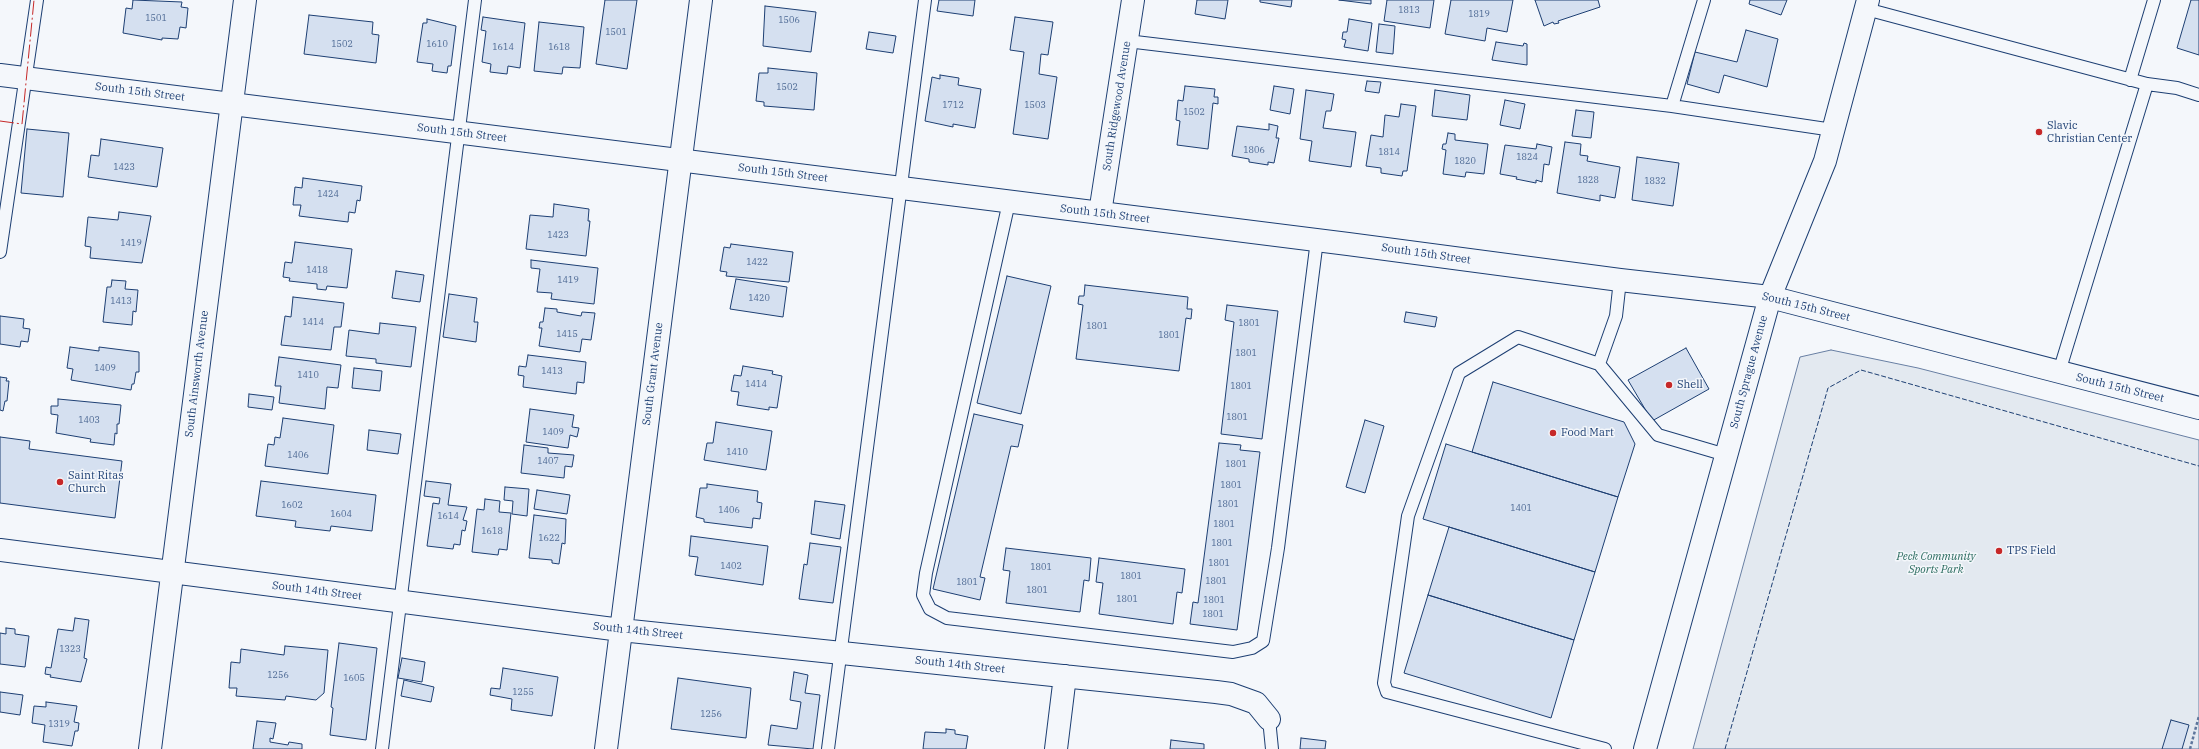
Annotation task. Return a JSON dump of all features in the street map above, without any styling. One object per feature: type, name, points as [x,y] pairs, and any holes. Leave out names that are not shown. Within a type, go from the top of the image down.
[{"type":"street","name":"South Ainsworth Avenue","points":[[150,749],[245,0]]},
{"type":"street","name":"South Grant Avenue","points":[[606,749],[700,0]]},
{"type":"street","name":"South Ridgewood Avenue","points":[[1100,213],[1133,0]]},
{"type":"street","name":"South Sprague Avenue","points":[[1645,749],[1770,297],[1825,160],[1867,5]]},
{"type":"street","name":"South 15th Street","points":[[0,75],[1317,240],[1620,280],[1770,297],[2199,408]]},
{"type":"street","name":"South 14th Street","points":[[0,550],[621,630],[1231,694],[1256,703],[1269,719]]},
{"type":"street","points":[[1056,749],[1065,676]]},
{"type":"lane","points":[[0,252],[24,78],[37,0]]},
{"type":"lane","points":[[382,749],[475,0]]},
{"type":"lane","points":[[828,749],[925,0]]},
{"type":"lane","points":[[1672,106],[1704,0]]},
{"type":"lane","points":[[2130,80],[2154,0]]},
{"type":"lane","points":[[1867,5],[2130,80],[2177,88],[2199,95]]},
{"type":"lane","points":[[1126,41],[1672,106],[1833,130]]},
{"type":"lane","points":[[2059,372],[2147,84]]},
{"type":"lane","points":[[1008,202],[926,573],[923,595],[930,609],[946,618],[1233,652],[1252,648],[1263,641],[1278,548],[1317,240]]},
{"type":"lane","points":[[1599,364],[1616,316],[1620,280]]},
{"type":"lane","points":[[1605,749],[1387,692],[1384,683],[1408,516],[1459,373],[1518,337],[1599,364],[1658,435],[1726,455]]},
{"type":"lane","points":[[1269,719],[1272,749]]},
{"type":"path","points":[[2190,749],[2199,716]]},
{"type":"green space","name":"Peck Community Sports Park","points":[[1831,350],[1918,368],[2199,440],[2199,749],[1693,749],[1800,357]]},
{"type":"building","points":[[133,0],[182,2],[181,7],[188,8],[186,28],[180,27],[178,39],[162,38],[162,40],[123,33],[126,8],[132,9]]},
{"type":"building","points":[[605,0],[637,0],[627,69],[596,64]]},
{"type":"building","points":[[939,0],[975,0],[973,16],[937,11]]},
{"type":"building","points":[[1197,0],[1228,0],[1225,19],[1195,14]]},
{"type":"building","points":[[1260,0],[1292,0],[1291,7],[1260,2]]},
{"type":"building","points":[[1339,0],[1371,0],[1371,4]]},
{"type":"building","points":[[1387,0],[1434,0],[1430,28],[1384,21]]},
{"type":"building","points":[[1451,0],[1513,0],[1507,32],[1487,28],[1485,41],[1445,34]]},
{"type":"building","points":[[1535,0],[1598,0],[1600,7],[1558,21],[1559,23],[1554,24],[1553,22],[1544,26]]},
{"type":"building","points":[[1750,0],[1787,0],[1781,15],[1749,4]]},
{"type":"building","points":[[2191,0],[2199,0],[2199,55],[2177,48]]},
{"type":"building","points":[[765,6],[816,12],[811,52],[763,46]]},
{"type":"building","points":[[309,15],[373,22],[372,34],[379,35],[376,63],[304,54]]},
{"type":"building","points":[[483,17],[525,23],[520,68],[508,66],[507,74],[490,72],[491,64],[482,62],[486,31],[481,30]]},
{"type":"building","points":[[1015,17],[1053,22],[1048,55],[1041,54],[1039,74],[1057,77],[1048,139],[1013,134],[1024,52],[1010,50]]},
{"type":"building","points":[[427,19],[456,26],[451,66],[448,66],[447,73],[432,71],[433,64],[417,62],[423,23],[427,23]]},
{"type":"building","points":[[1349,19],[1372,23],[1368,51],[1344,47],[1346,40],[1342,39],[1343,32],[1347,32]]},
{"type":"building","points":[[539,22],[584,27],[580,68],[563,67],[562,74],[534,71]]},
{"type":"building","points":[[1379,24],[1395,26],[1393,54],[1376,52]]},
{"type":"building","points":[[1746,30],[1778,39],[1767,87],[1724,75],[1719,93],[1687,84],[1695,52],[1737,62]]},
{"type":"building","points":[[869,32],[896,36],[893,53],[866,49]]},
{"type":"building","points":[[1496,42],[1523,46],[1524,43],[1527,44],[1527,65],[1492,60]]},
{"type":"building","points":[[768,68],[817,73],[814,110],[764,106],[764,102],[756,101],[759,73],[768,73]]},
{"type":"building","points":[[940,75],[959,78],[958,85],[981,89],[975,128],[953,124],[953,127],[925,121],[932,77],[940,79]]},
{"type":"building","points":[[1367,81],[1381,82],[1379,93],[1365,91]]},
{"type":"building","points":[[1185,86],[1215,89],[1214,97],[1218,97],[1218,104],[1213,103],[1208,149],[1177,145],[1180,121],[1176,120],[1178,100],[1183,101]]},
{"type":"building","points":[[1274,86],[1294,89],[1290,114],[1270,110]]},
{"type":"building","points":[[1306,90],[1334,94],[1331,111],[1326,111],[1323,128],[1356,132],[1351,167],[1309,161],[1312,141],[1300,139]]},
{"type":"building","points":[[1435,90],[1470,95],[1467,120],[1432,116]]},
{"type":"building","points":[[1505,100],[1525,104],[1520,129],[1500,125]]},
{"type":"building","points":[[1401,104],[1416,106],[1407,171],[1403,171],[1402,176],[1381,173],[1381,168],[1366,166],[1371,135],[1383,137],[1385,115],[1399,117]]},
{"type":"building","points":[[1576,110],[1594,112],[1591,138],[1572,136]]},
{"type":"building","points":[[1269,124],[1278,126],[1276,138],[1279,138],[1274,163],[1268,162],[1268,165],[1249,162],[1249,159],[1232,156],[1237,126],[1269,130]]},
{"type":"building","points":[[27,129],[69,133],[63,197],[21,193]]},
{"type":"building","points":[[1448,133],[1455,134],[1455,140],[1488,144],[1484,174],[1466,172],[1465,177],[1443,174],[1446,150],[1442,149],[1443,144],[1446,144]]},
{"type":"building","points":[[101,139],[163,148],[157,187],[88,177],[91,155],[99,156]]},
{"type":"building","points":[[1565,142],[1581,144],[1580,155],[1588,156],[1587,161],[1620,167],[1615,198],[1600,195],[1600,201],[1557,193]]},
{"type":"building","points":[[1537,144],[1552,147],[1549,165],[1544,164],[1542,182],[1536,180],[1536,183],[1516,179],[1517,177],[1500,174],[1505,145],[1536,149]]},
{"type":"building","points":[[1637,157],[1679,163],[1673,206],[1632,200]]},
{"type":"building","points":[[303,178],[362,186],[360,201],[357,200],[355,213],[349,212],[348,222],[299,216],[301,205],[293,205],[295,187],[302,188]]},
{"type":"building","points":[[554,204],[589,209],[588,221],[590,221],[586,256],[526,249],[530,215],[553,217]]},
{"type":"building","points":[[119,212],[151,216],[142,263],[90,258],[91,247],[85,246],[88,217],[118,220]]},
{"type":"building","points":[[295,242],[352,249],[347,288],[327,286],[326,290],[317,289],[317,284],[289,281],[290,278],[283,277],[285,262],[292,263]]},
{"type":"building","points":[[731,244],[793,252],[789,282],[726,276],[727,272],[720,271],[724,247],[730,248]]},
{"type":"building","points":[[531,260],[598,268],[594,304],[551,299],[552,293],[537,292],[540,269],[531,268]]},
{"type":"building","points":[[396,271],[424,275],[420,302],[392,298]]},
{"type":"building","points":[[1007,276],[1051,286],[1021,414],[977,403]]},
{"type":"building","points":[[736,279],[787,287],[783,317],[730,309]]},
{"type":"building","points":[[112,280],[126,281],[125,289],[138,290],[136,312],[133,311],[132,325],[103,322],[107,287],[111,287]]},
{"type":"building","points":[[1085,285],[1188,297],[1187,309],[1192,309],[1191,319],[1186,318],[1179,371],[1076,359],[1083,305],[1078,304],[1079,296],[1084,296]]},
{"type":"building","points":[[449,294],[477,298],[474,322],[478,322],[476,342],[443,337]]},
{"type":"building","points":[[293,297],[344,303],[341,327],[334,327],[331,350],[281,345],[285,316],[291,317]]},
{"type":"building","points":[[1227,305],[1278,311],[1262,439],[1221,434],[1234,322],[1225,320]]},
{"type":"building","points":[[545,308],[557,309],[557,312],[581,316],[582,312],[595,313],[591,340],[582,339],[580,352],[539,346],[542,328],[539,328],[540,322],[543,322]]},
{"type":"building","points":[[1406,312],[1437,317],[1435,327],[1404,322]]},
{"type":"building","points":[[0,316],[24,319],[23,328],[30,329],[28,342],[21,341],[20,347],[0,344]]},
{"type":"building","points":[[380,323],[416,327],[411,367],[376,363],[376,359],[346,356],[349,330],[379,334]]},
{"type":"building","points":[[70,347],[99,351],[99,347],[139,352],[139,372],[136,372],[134,384],[132,384],[131,390],[71,380],[73,369],[67,368]]},
{"type":"building","name":"Shell","points":[[1686,348],[1709,389],[1652,421],[1628,380]]},
{"type":"building","points":[[528,355],[586,362],[584,383],[577,382],[576,394],[523,387],[524,376],[518,375],[519,366],[526,367]]},
{"type":"building","points":[[279,357],[341,365],[338,388],[327,387],[325,409],[279,403],[281,386],[275,386]]},
{"type":"building","points":[[743,366],[773,371],[772,374],[782,376],[777,408],[769,407],[769,410],[737,405],[739,392],[731,391],[734,375],[741,376]]},
{"type":"building","points":[[354,368],[382,371],[380,391],[352,388]]},
{"type":"building","points":[[0,377],[7,378],[6,381],[9,381],[7,401],[5,401],[3,411],[0,410]]},
{"type":"building","name":"Food Mart","points":[[1493,382],[1624,422],[1635,444],[1618,497],[1472,452]]},
{"type":"building","points":[[249,394],[274,397],[272,410],[248,407]]},
{"type":"building","points":[[58,399],[121,405],[119,424],[117,424],[117,434],[115,433],[114,445],[90,442],[91,439],[56,433],[58,415],[51,414],[51,406],[58,406]]},
{"type":"building","points":[[530,409],[574,415],[572,427],[579,428],[577,437],[570,435],[568,448],[526,442]]},
{"type":"building","points":[[974,414],[1023,425],[1018,447],[1011,446],[980,577],[985,578],[980,600],[933,589]]},
{"type":"building","points":[[283,418],[334,425],[328,474],[265,466],[268,444],[274,445],[275,437],[280,438]]},
{"type":"building","points":[[1365,420],[1384,426],[1365,493],[1346,487]]},
{"type":"building","points":[[716,422],[772,431],[766,470],[704,460],[707,443],[713,443]]},
{"type":"building","points":[[369,430],[401,434],[398,454],[367,450]]},
{"type":"building","name":"Saint Ritas Church","points":[[0,437],[30,441],[29,449],[122,461],[115,518],[0,503]]},
{"type":"building","points":[[1219,443],[1241,445],[1240,450],[1260,452],[1237,630],[1190,624],[1193,602],[1198,603]]},
{"type":"building","points":[[1446,444],[1618,497],[1595,572],[1423,519]]},
{"type":"building","points":[[524,445],[548,448],[548,453],[574,455],[572,467],[565,466],[564,478],[521,473]]},
{"type":"building","points":[[261,481],[376,495],[372,531],[331,526],[330,531],[295,527],[296,521],[256,516]]},
{"type":"building","points":[[426,481],[451,484],[448,505],[467,507],[463,520],[467,521],[465,531],[462,530],[460,545],[454,544],[453,549],[427,546],[433,503],[439,504],[440,498],[424,496]]},
{"type":"building","points":[[707,484],[758,491],[757,502],[762,503],[760,519],[753,518],[752,528],[704,522],[704,519],[696,517],[700,488],[707,488]]},
{"type":"building","points":[[505,487],[529,489],[527,516],[512,514],[513,501],[504,500]]},
{"type":"building","points":[[537,490],[570,495],[567,514],[534,509]]},
{"type":"building","points":[[485,499],[500,501],[499,512],[511,513],[507,550],[499,549],[498,555],[472,552],[477,509],[484,510]]},
{"type":"building","points":[[815,501],[845,505],[840,539],[811,534]]},
{"type":"building","points":[[534,515],[566,519],[565,544],[562,543],[559,564],[552,563],[552,560],[529,558]]},
{"type":"building","points":[[1449,527],[1595,572],[1574,640],[1428,595]]},
{"type":"building","points":[[691,536],[768,546],[763,585],[695,575],[698,557],[689,556]]},
{"type":"building","points":[[810,543],[841,547],[833,603],[799,599],[804,564],[807,565]]},
{"type":"building","points":[[1006,548],[1091,558],[1089,581],[1084,580],[1080,612],[1006,603],[1010,571],[1003,570]]},
{"type":"building","points":[[1099,558],[1185,569],[1182,593],[1177,592],[1173,624],[1099,614],[1103,583],[1096,582]]},
{"type":"building","points":[[1428,595],[1574,640],[1551,718],[1404,673]]},
{"type":"building","points":[[75,618],[89,620],[84,658],[87,659],[81,682],[50,677],[51,675],[45,674],[46,667],[51,668],[58,629],[73,631]]},
{"type":"building","points":[[6,628],[15,629],[15,634],[29,636],[25,667],[0,664],[0,633],[6,634]]},
{"type":"building","points":[[339,643],[377,648],[366,740],[330,735],[333,708],[331,707]]},
{"type":"building","points":[[285,646],[328,650],[324,693],[316,700],[286,696],[285,700],[236,696],[237,688],[229,688],[231,662],[240,663],[241,649],[284,655]]},
{"type":"building","points":[[402,658],[425,662],[422,682],[398,678]]},
{"type":"building","points":[[503,668],[558,677],[552,716],[511,710],[512,699],[490,695],[491,688],[500,689]]},
{"type":"building","points":[[794,672],[808,675],[805,693],[820,695],[813,749],[768,745],[771,725],[797,729],[801,702],[790,700]]},
{"type":"building","points":[[678,678],[751,688],[746,738],[671,729]]},
{"type":"building","points":[[404,680],[434,687],[431,702],[401,696]]},
{"type":"building","points":[[0,692],[23,695],[20,715],[0,712]]},
{"type":"building","points":[[46,702],[77,706],[74,722],[79,723],[78,731],[75,731],[72,746],[43,742],[45,725],[32,723],[34,706],[46,707]]},
{"type":"building","points":[[2171,720],[2189,725],[2182,749],[2162,749]]},
{"type":"building","points":[[257,721],[276,723],[273,739],[270,738],[270,742],[288,745],[289,742],[302,744],[302,749],[253,749]]},
{"type":"building","points":[[946,729],[955,730],[955,734],[968,736],[966,749],[923,749],[925,732],[946,733]]},
{"type":"building","points":[[1301,738],[1326,741],[1325,749],[1300,749]]},
{"type":"building","points":[[1171,740],[1204,744],[1204,749],[1170,749]]},
{"type":"fence","points":[[1725,749],[1828,388],[1861,370],[2199,466]]},
{"type":"power","points":[[0,121],[22,124],[34,0]]},
{"type":"place","name":"Slavic Christian Center","points":[[2039,132]]},
{"type":"place","name":"Shell","points":[[1669,385]]},
{"type":"place","name":"Food Mart","points":[[1553,433]]},
{"type":"place","name":"Saint Ritas Church","points":[[60,482]]},
{"type":"place","name":"TPS Field","points":[[1999,551]]}]
